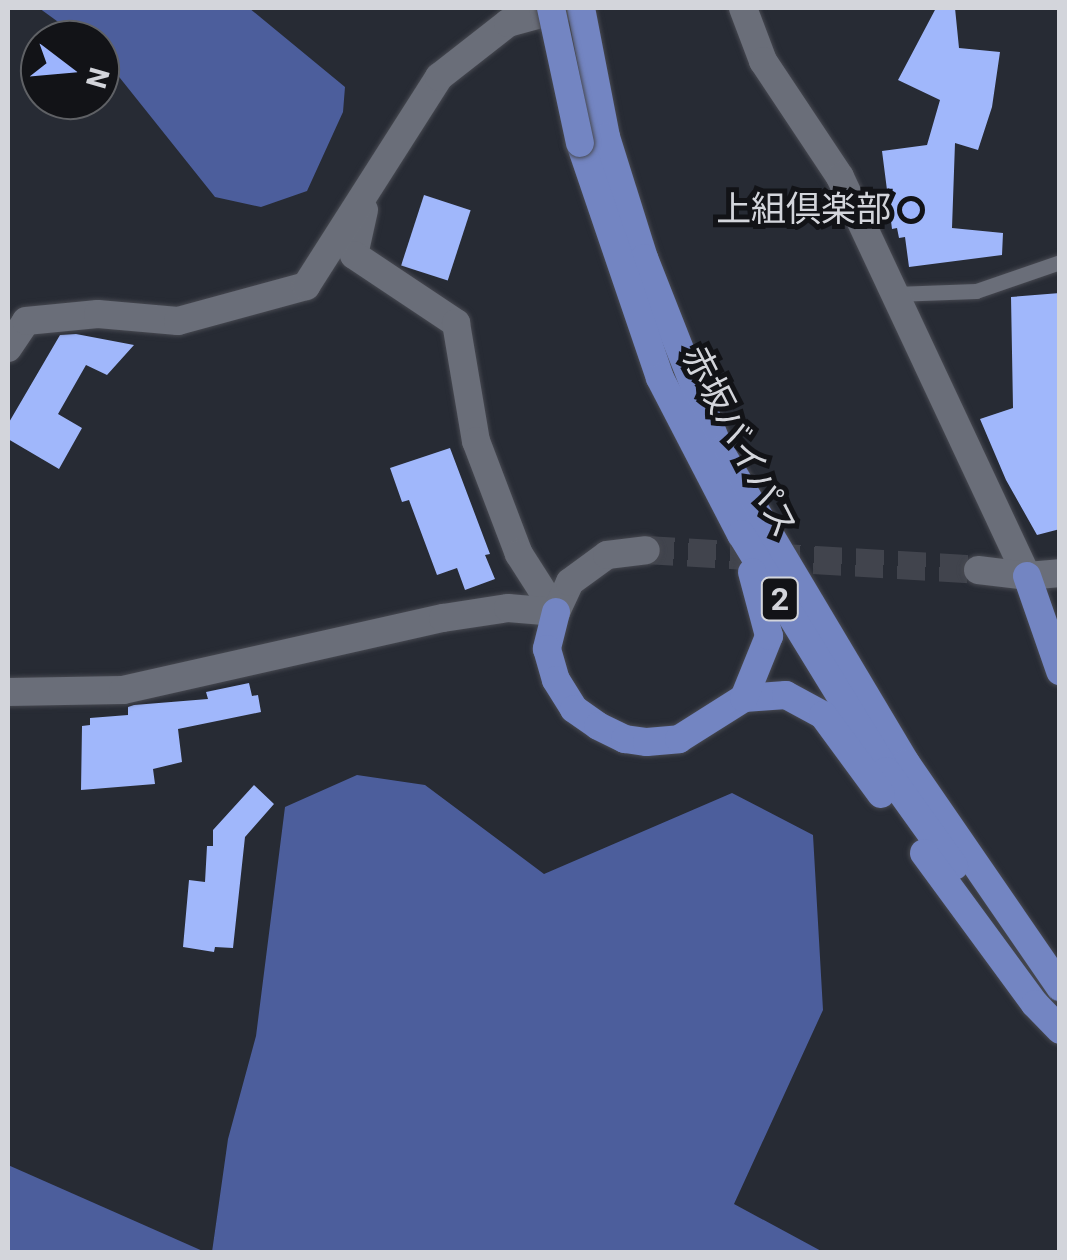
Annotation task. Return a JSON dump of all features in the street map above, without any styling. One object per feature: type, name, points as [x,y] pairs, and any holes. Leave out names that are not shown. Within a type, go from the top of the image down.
[{"type":"highway","name":"赤坂バイパス","points":[[551,8],[660,378],[741,534],[886,771],[1060,1014]]},
{"type":"highway","name":"赤坂バイパス","points":[[581,8],[593,140],[720,451],[906,763],[1060,987]]},
{"type":"highway","points":[[741,534],[769,636],[744,698]]},
{"type":"highway","points":[[1027,576],[1060,671]]},
{"type":"highway","points":[[556,612],[547,649],[556,680],[574,710],[625,739],[679,739],[744,698],[786,696],[823,715],[1034,1004],[1060,1030]]},
{"type":"highway","points":[[906,763],[987,853],[1060,954]]},
{"type":"street","points":[[8,348],[26,321],[98,314],[178,320],[306,286],[439,77],[492,21],[508,23],[563,8]]},
{"type":"street","points":[[743,8],[764,60],[840,178],[1027,576]]},
{"type":"street","points":[[369,190],[354,254],[456,323],[476,441],[518,554],[556,612]]},
{"type":"street","points":[[556,612],[570,582],[607,554],[646,550]]},
{"type":"street","points":[[978,570],[1027,576],[1060,574]]},
{"type":"street","points":[[8,692],[123,690],[443,618],[508,608],[556,612]]},
{"type":"lane","points":[[895,294],[976,292],[1060,262]]},
{"type":"shaded area","points":[[39,8],[249,8],[345,87],[343,112],[307,191],[261,207],[215,197],[120,78],[120,20],[56,20]]},
{"type":"shaded area","points":[[357,775],[425,785],[544,874],[732,793],[813,835],[823,1010],[734,1204],[823,1252],[212,1252],[228,1139],[256,1036],[285,807]]},
{"type":"shaded area","points":[[8,1165],[205,1252],[8,1252]]},
{"type":"building","points":[[936,8],[955,8],[959,48],[1000,52],[992,107],[978,150],[955,143],[952,228],[1003,233],[1002,255],[909,267],[905,237],[899,238],[897,228],[892,229],[882,151],[927,145],[940,100],[898,80]]},
{"type":"building","points":[[424,195],[471,210],[448,281],[401,265]]},
{"type":"building","points":[[1060,293],[1060,529],[1037,535],[1006,480],[980,419],[1013,408],[1011,297]]},
{"type":"building","points":[[76,334],[134,345],[107,375],[86,365],[58,414],[82,428],[59,469],[8,439],[8,424],[60,335]]},
{"type":"building","points":[[450,448],[490,554],[485,555],[495,579],[465,590],[457,568],[437,575],[409,500],[402,502],[390,468]]},
{"type":"building","points":[[249,683],[252,696],[258,695],[261,712],[178,729],[182,762],[153,769],[155,784],[81,790],[82,726],[90,725],[90,718],[128,715],[128,707],[134,705],[208,699],[206,692]]},
{"type":"building","points":[[254,785],[274,804],[245,837],[233,948],[215,947],[214,952],[183,947],[189,880],[205,882],[207,846],[213,846],[213,830]]},
{"type":"tunnel","points":[[646,550],[978,570]]},
{"type":"place","name":"上組倶楽部","points":[[911,210]]}]
